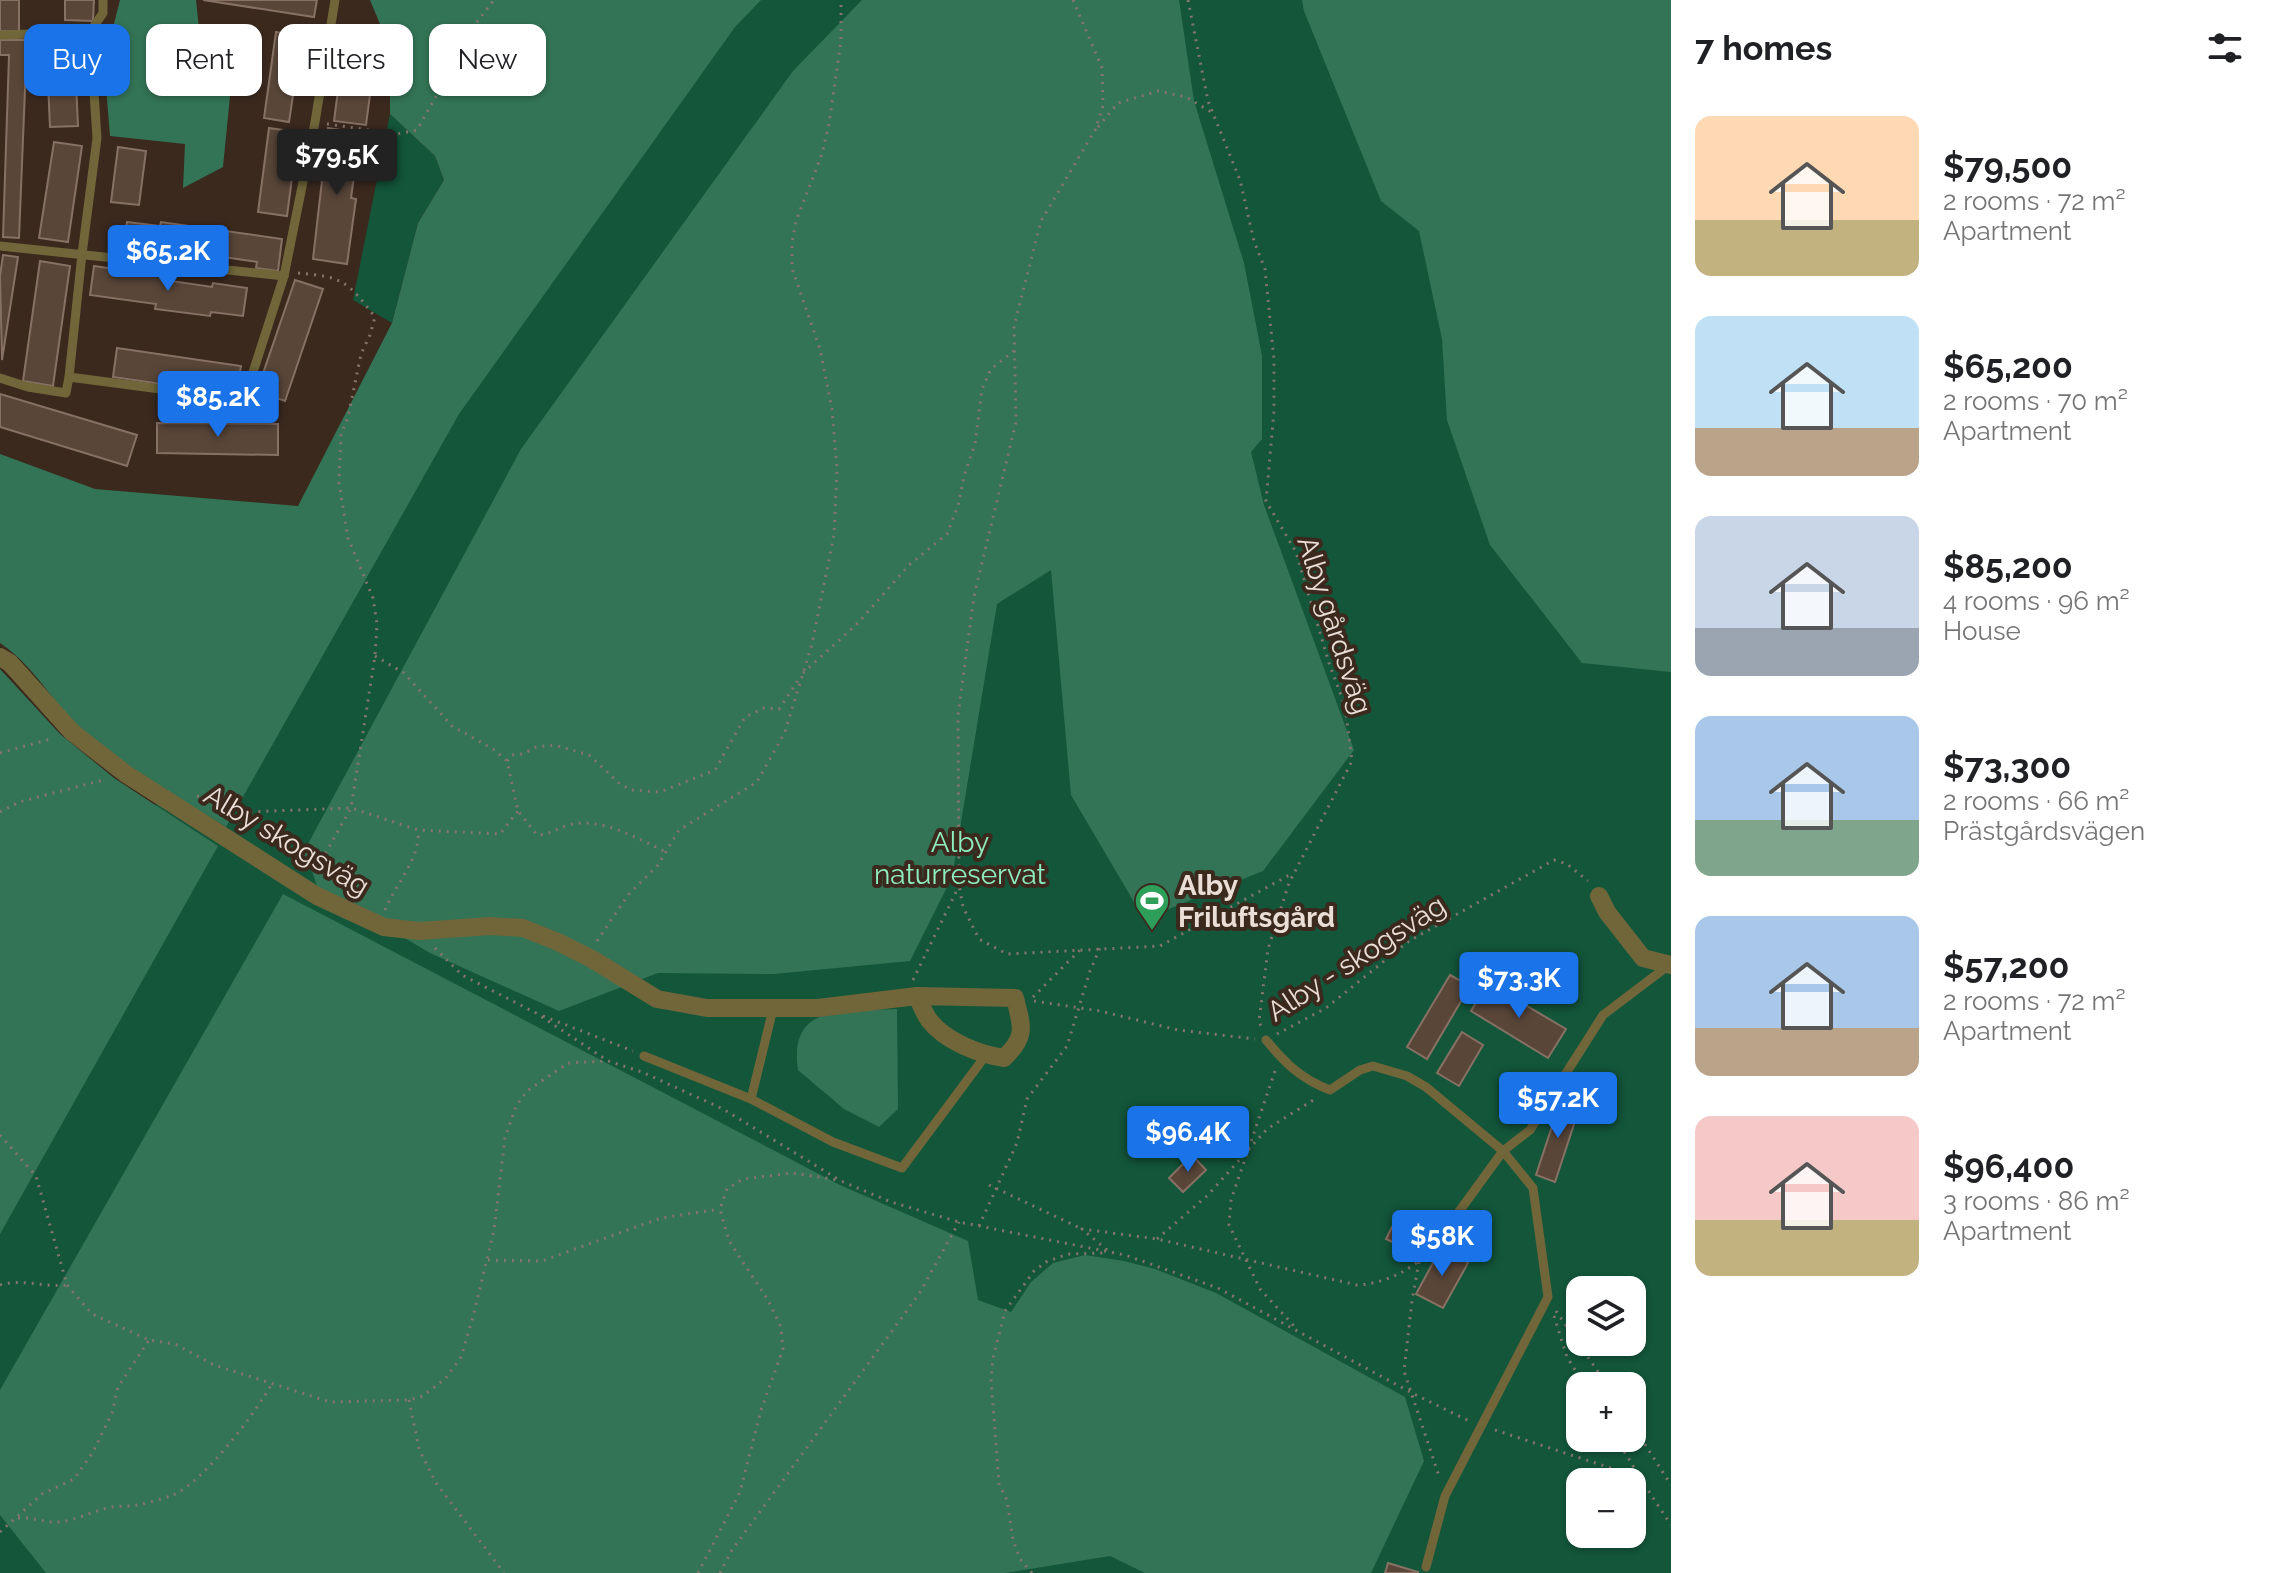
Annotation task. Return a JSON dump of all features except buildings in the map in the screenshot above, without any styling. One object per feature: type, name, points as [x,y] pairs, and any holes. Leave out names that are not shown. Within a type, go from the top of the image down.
[{"type":"street","name":"Alby skogsväg","points":[[0,657],[10,663],[72,732],[126,774],[305,889],[377,924],[419,931],[490,926],[523,928],[592,959],[657,999],[707,1008],[818,1008],[910,997],[1015,998],[1022,1030],[1016,1046],[1004,1058],[986,1055]]},
{"type":"street","points":[[1599,896],[1607,912],[1643,958],[1670,965]]},
{"type":"street","points":[[910,997],[944,1034],[986,1055]]},
{"type":"lane","points":[[95,24],[103,13],[103,0]]},
{"type":"lane","points":[[69,377],[244,400],[284,276],[315,122],[335,0]]},
{"type":"lane","points":[[0,35],[24,34]]},
{"type":"lane","points":[[0,378],[28,387],[66,393],[97,138],[94,96]]},
{"type":"lane","points":[[0,246],[284,276]]},
{"type":"lane","points":[[1458,1213],[1503,1151],[1530,1130],[1603,1015],[1670,965]]},
{"type":"lane","points":[[751,1099],[773,1009]]},
{"type":"lane","points":[[1266,1040],[1308,1082],[1330,1090],[1360,1070],[1373,1066],[1393,1070],[1426,1087],[1503,1151],[1533,1188],[1548,1297],[1445,1496],[1426,1567]]},
{"type":"lane","points":[[644,1056],[751,1099],[833,1142],[902,1168],[986,1055]]},
{"type":"path","points":[[315,122],[397,134],[417,130],[439,91],[446,70],[463,52],[470,31],[494,0]]},
{"type":"path","points":[[592,959],[601,933],[628,895],[658,865],[679,830],[757,782],[785,732],[812,644],[834,535],[837,469],[832,409],[820,349],[792,268],[792,243],[796,221],[822,154],[829,124],[841,41],[841,0]]},
{"type":"path","points":[[1073,0],[1102,68],[1103,106],[1095,130]]},
{"type":"path","name":"Alby gårdsväg","points":[[1188,0],[1208,101],[1240,180],[1254,241],[1265,269],[1274,360],[1274,411],[1266,501],[1296,552],[1349,724],[1352,761],[1293,873],[1268,949],[1259,1021]]},
{"type":"path","points":[[1213,114],[1186,97],[1158,91],[1118,103],[1095,130],[1041,221],[1014,326],[1016,422],[974,596],[958,715],[959,885],[963,907],[979,939],[1007,954],[1160,946],[1293,873]]},
{"type":"path","points":[[284,276],[295,272],[342,280],[375,317],[361,354],[348,417],[341,435],[339,483],[348,538],[373,598],[377,624],[375,656],[351,808],[305,889]]},
{"type":"path","points":[[507,761],[512,755],[554,745],[589,755],[620,784],[645,793],[660,792],[715,770],[745,717],[764,708],[779,709],[803,673],[858,623],[909,565],[947,534],[975,444],[982,389],[991,369],[1015,350]]},
{"type":"path","points":[[375,656],[404,673],[452,726],[493,749],[507,761],[518,811],[537,835],[546,835],[572,824],[594,823],[636,836],[664,851]]},
{"type":"path","points":[[0,753],[72,732]]},
{"type":"path","points":[[0,812],[19,802],[126,774]]},
{"type":"path","points":[[196,796],[245,812],[351,808],[418,830],[500,834],[518,811]]},
{"type":"path","points":[[377,924],[411,862],[418,830]]},
{"type":"path","name":"Alby - skogsväg","points":[[1081,949],[1029,1000],[1178,1030],[1266,1040],[1326,1008],[1409,941],[1554,860],[1567,864],[1584,877],[1599,896]]},
{"type":"path","points":[[910,997],[959,885]]},
{"type":"path","points":[[419,931],[462,975],[536,1013],[644,1056]]},
{"type":"path","points":[[979,1226],[1017,1143],[1027,1099],[1067,1046],[1100,948]]},
{"type":"path","points":[[536,1013],[608,1061],[642,1072],[723,1109],[841,1181],[891,1202],[959,1222],[1125,1255],[1218,1288],[1412,1393],[1480,1426],[1610,1468]]},
{"type":"path","points":[[1279,1055],[1231,1200],[1229,1225],[1260,1289],[1297,1330]]},
{"type":"path","points":[[0,1135],[36,1176],[67,1285],[92,1314],[149,1340],[175,1344],[214,1365],[330,1402],[409,1400],[423,1396],[446,1378],[461,1357],[494,1230],[505,1138],[516,1106],[527,1091],[568,1063],[608,1061]]},
{"type":"path","points":[[1157,1239],[1208,1195],[1267,1129],[1330,1090]]},
{"type":"path","points":[[698,1573],[740,1492],[761,1410],[783,1349],[781,1327],[768,1300],[729,1241],[720,1209],[727,1189],[743,1179],[793,1173],[841,1181]]},
{"type":"path","points":[[989,1185],[1082,1229],[1111,1252]]},
{"type":"path","points":[[487,1259],[542,1261],[661,1218],[720,1209]]},
{"type":"path","points":[[1082,1229],[1157,1239],[1357,1285],[1376,1284],[1419,1262],[1444,1236],[1458,1213]]},
{"type":"path","points":[[720,1573],[732,1550],[919,1294],[959,1222]]},
{"type":"path","points":[[1032,1573],[1020,1559],[1013,1540],[1007,1500],[999,1484],[992,1403],[993,1358],[1005,1311],[1034,1271],[1046,1262],[1068,1254],[1111,1252]]},
{"type":"path","points":[[1419,1262],[1404,1371],[1445,1496]]},
{"type":"path","points":[[0,1285],[10,1282],[52,1287],[67,1285]]},
{"type":"path","points":[[1548,1297],[1567,1357],[1576,1372]]},
{"type":"path","points":[[1548,1297],[1599,1372]]},
{"type":"path","points":[[0,1532],[42,1494],[74,1479],[93,1452],[112,1413],[118,1387],[149,1340]]},
{"type":"path","points":[[18,1518],[65,1521],[106,1508],[136,1506],[187,1488],[221,1454],[252,1416],[273,1382]]},
{"type":"path","points":[[409,1400],[419,1449],[436,1483],[504,1573]]},
{"type":"path","points":[[1646,1446],[1671,1485]]},
{"type":"path","points":[[1646,1487],[1671,1525]]},
{"type":"green space","points":[[120,0],[196,0],[198,24],[146,24],[146,96],[230,96],[223,167],[183,188],[185,144],[110,136],[107,96],[130,96],[130,24],[114,24]]},
{"type":"green space","points":[[370,0],[761,0],[735,27],[459,414],[226,827],[103,750],[77,726],[24,664],[0,643],[0,454],[95,489],[298,506],[392,323],[418,223],[444,180],[435,156],[390,114],[390,96],[413,96],[413,24],[380,24]]},
{"type":"green space","name":"Alby naturreservat","points":[[582,0],[1671,0],[1671,1573],[0,1573],[0,880],[202,782],[535,96],[546,96],[546,74]]},
{"type":"green space","points":[[862,0],[1179,0],[1194,101],[1244,263],[1262,356],[1262,439],[1251,452],[1264,505],[1354,750],[1263,871],[1144,919],[1071,795],[1051,570],[997,604],[952,877],[910,961],[774,974],[658,973],[559,1011],[430,953],[317,886],[311,868],[302,855],[521,449],[793,71]]},
{"type":"green space","points":[[1302,0],[1671,0],[1671,672],[1582,663],[1490,545],[1447,420],[1442,339],[1419,231],[1381,201]]},
{"type":"green space","points":[[390,114],[435,156],[444,180],[418,223],[392,323],[353,300]]},
{"type":"green space","points":[[0,669],[60,734],[114,778],[218,846],[0,1234]]},
{"type":"green space","points":[[283,894],[840,1185],[968,1241],[978,1300],[1011,1312],[1031,1282],[1053,1263],[1085,1255],[1124,1261],[1155,1269],[1216,1293],[1405,1397],[1424,1461],[1371,1573],[1145,1573],[1110,1556],[1005,1573],[46,1573],[0,1515],[0,1390]]},
{"type":"green space","points":[[897,1009],[898,1109],[879,1127],[844,1109],[798,1070],[797,1048],[802,1032],[812,1021],[825,1015],[842,1011]]},
{"type":"place","name":"Alby Friluftsgård","points":[[1152,932]]}]
